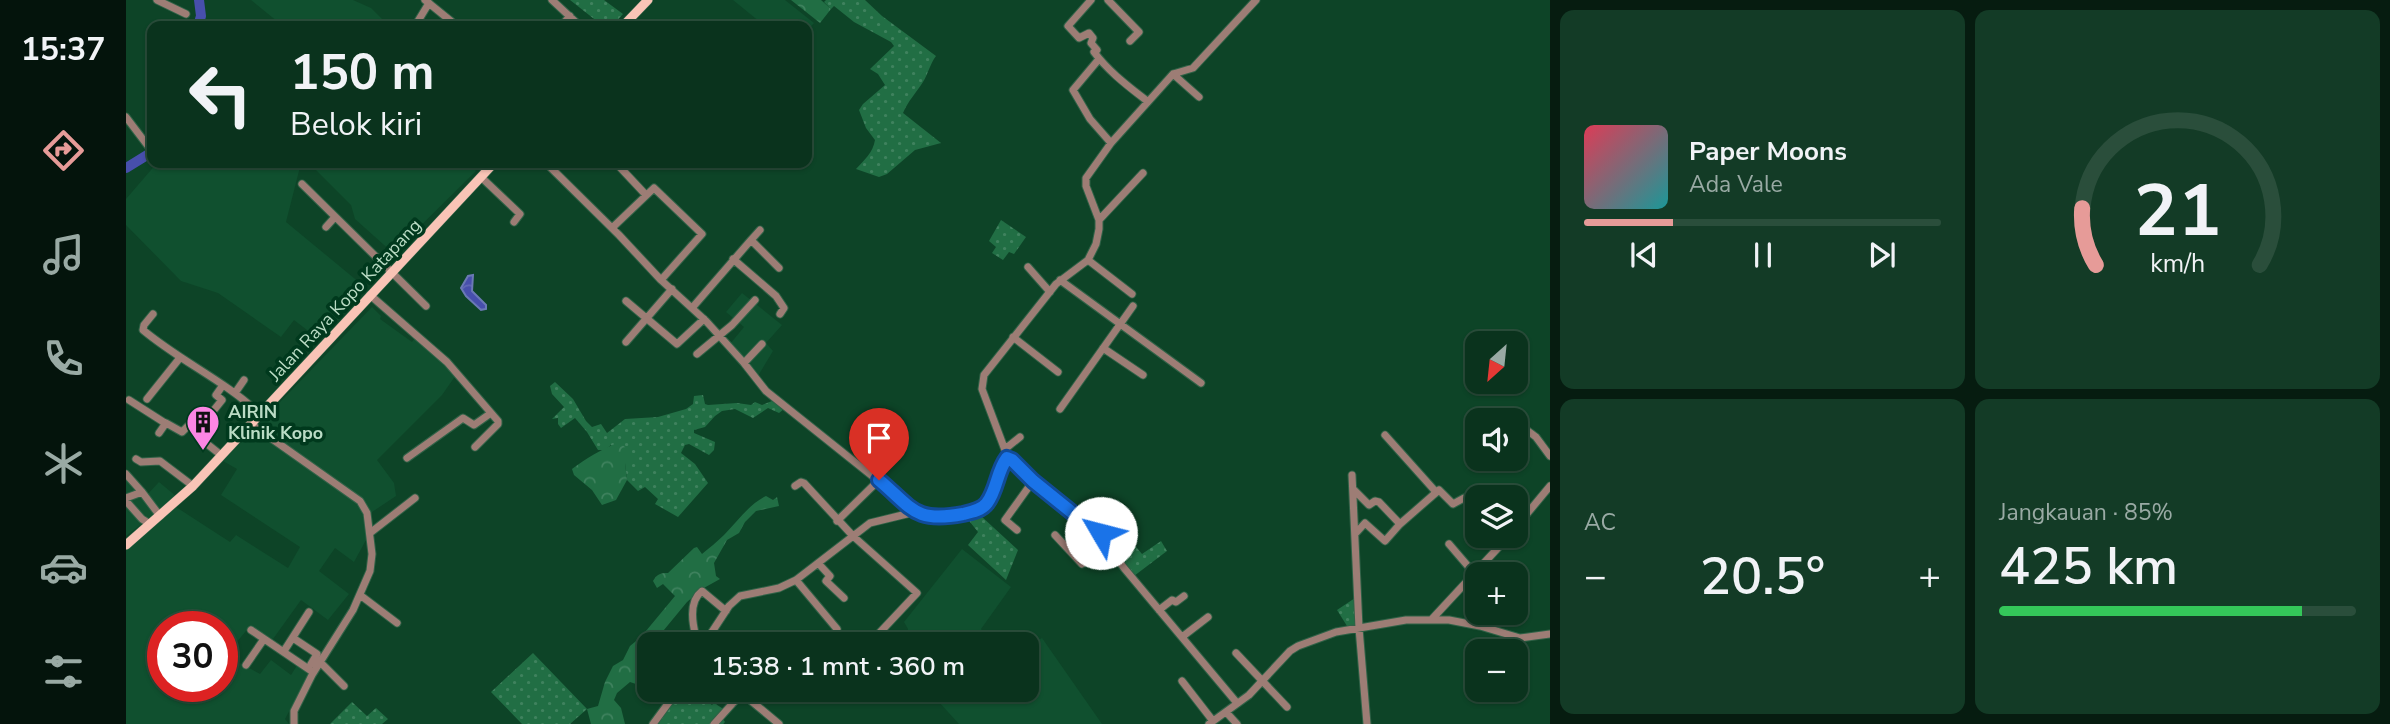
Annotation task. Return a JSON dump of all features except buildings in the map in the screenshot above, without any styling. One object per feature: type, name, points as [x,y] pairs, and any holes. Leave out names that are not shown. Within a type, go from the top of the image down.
[{"type":"main road","points":[[628,21],[648,0]]},
{"type":"main road","name":"Jalan Raya Kopo Katapang","points":[[126,545],[193,486],[489,168]]},
{"type":"street","points":[[157,0],[186,14]]},
{"type":"street","points":[[552,0],[575,21]]},
{"type":"street","points":[[1091,0],[1067,26],[1079,38],[1089,33],[1093,38],[1091,43],[1097,50],[1094,53],[1099,59],[1147,101]]},
{"type":"street","points":[[1108,0],[1139,33],[1130,41]]},
{"type":"street","points":[[551,168],[661,280],[704,319],[766,391],[879,480],[915,512],[936,518],[967,513],[981,509],[989,500],[1007,458],[982,389],[982,380],[990,365],[1060,280],[1088,260],[1098,237],[1099,220],[1086,186],[1086,178],[1111,143],[1147,101],[1173,74],[1192,69],[1256,0]]},
{"type":"street","points":[[417,21],[427,1],[451,21]]},
{"type":"street","points":[[566,21],[570,16]]},
{"type":"street","points":[[1099,59],[1073,90],[1090,118],[1111,143]]},
{"type":"street","points":[[1173,74],[1199,97]]},
{"type":"street","points":[[126,117],[147,145]]},
{"type":"street","points":[[621,168],[646,195]]},
{"type":"street","points":[[1099,220],[1143,173]]},
{"type":"street","points":[[481,177],[520,214],[514,222]]},
{"type":"street","points":[[302,184],[426,306]]},
{"type":"street","points":[[612,228],[656,188],[702,235],[661,280]]},
{"type":"street","points":[[326,227],[335,217]]},
{"type":"street","points":[[692,308],[760,230]]},
{"type":"street","points":[[751,240],[779,268]]},
{"type":"street","points":[[733,259],[778,299],[784,308],[780,314]]},
{"type":"street","points":[[1088,260],[1132,294]]},
{"type":"street","points":[[1028,267],[1050,292]]},
{"type":"street","points":[[1060,280],[1201,383]]},
{"type":"street","points":[[626,342],[672,289]]},
{"type":"street","points":[[369,296],[447,362],[491,413],[498,424],[475,447]]},
{"type":"street","points":[[697,354],[732,325],[755,300]]},
{"type":"street","points":[[626,301],[677,344],[704,319]]},
{"type":"street","points":[[1060,409],[1133,306]]},
{"type":"street","points":[[153,314],[143,330],[179,359],[235,393],[260,414]]},
{"type":"street","points":[[1013,337],[1058,372]]},
{"type":"street","points":[[744,363],[762,344]]},
{"type":"street","points":[[1104,348],[1143,375]]},
{"type":"street","points":[[147,399],[179,359]]},
{"type":"street","points":[[235,393],[244,380]]},
{"type":"street","points":[[129,400],[182,432],[198,416],[206,420],[222,400],[216,394],[223,385]]},
{"type":"street","points":[[407,458],[463,418],[474,425],[491,413]]},
{"type":"street","points":[[159,433],[166,423]]},
{"type":"street","points":[[251,424],[360,501],[366,509],[370,533],[372,566],[346,620],[315,666],[294,711],[294,724]]},
{"type":"street","points":[[1528,431],[1550,456]]},
{"type":"street","points":[[1385,435],[1436,492]]},
{"type":"street","points":[[197,436],[221,455]]},
{"type":"street","points":[[1005,449],[1020,437]]},
{"type":"street","points":[[1007,458],[1020,466],[1033,481],[1102,538],[1237,703]]},
{"type":"street","points":[[136,459],[141,462],[160,461],[193,486]]},
{"type":"street","points":[[126,474],[160,516]]},
{"type":"street","points":[[1352,475],[1359,628],[1367,724]]},
{"type":"street","points":[[837,521],[879,480]]},
{"type":"street","points":[[1017,530],[1005,520],[1033,481]]},
{"type":"street","points":[[795,486],[804,483],[837,521],[918,593],[881,632]]},
{"type":"street","points":[[1528,513],[1550,486]]},
{"type":"street","points":[[1353,489],[1369,505],[1375,501],[1379,502],[1401,524]]},
{"type":"street","points":[[1354,534],[1365,523],[1385,541],[1436,492],[1441,491],[1453,504],[1465,499]]},
{"type":"street","points":[[142,492],[126,500],[142,519],[150,524]]},
{"type":"street","points":[[370,533],[415,498]]},
{"type":"street","points":[[712,632],[726,611],[743,595],[779,588],[796,580],[870,523],[915,512]]},
{"type":"street","points":[[1055,536],[1082,564],[1125,513]]},
{"type":"street","points":[[1449,544],[1465,563]]},
{"type":"street","points":[[1483,562],[1498,548]]},
{"type":"street","points":[[818,563],[830,576],[826,581],[844,598]]},
{"type":"street","points":[[796,580],[836,629]]},
{"type":"street","points":[[1432,619],[1465,581]]},
{"type":"street","points":[[695,632],[692,611],[697,595],[702,591],[726,611]]},
{"type":"street","points":[[360,595],[397,623]]},
{"type":"street","points":[[1159,610],[1172,600],[1176,602],[1184,596]]},
{"type":"street","points":[[284,652],[309,612]]},
{"type":"street","points":[[1182,637],[1208,617]]},
{"type":"street","points":[[1181,681],[1211,722],[1263,682],[1290,651],[1336,632],[1406,620],[1432,619],[1480,626],[1520,638],[1550,634]]},
{"type":"street","points":[[251,630],[284,652],[315,666],[344,686]]},
{"type":"street","points":[[293,638],[317,654],[315,666]]},
{"type":"street","points":[[246,664],[264,639]]},
{"type":"street","points":[[1236,653],[1287,707]]},
{"type":"street","points":[[655,723],[670,702]]},
{"type":"street","points":[[714,724],[734,702]]},
{"type":"street","points":[[753,702],[779,724]]},
{"type":"street","points":[[1226,712],[1237,724]]},
{"type":"shaded area","points":[[251,0],[353,0],[371,8],[384,21],[277,21]]},
{"type":"shaded area","points":[[733,0],[785,0],[811,21],[759,21]]},
{"type":"shaded area","points":[[153,168],[300,168],[286,222],[366,288],[320,340],[294,320],[281,337],[218,293],[181,281],[126,225],[126,199]]},
{"type":"shaded area","points":[[314,168],[473,168],[476,171],[393,253],[355,219],[351,205]]},
{"type":"shaded area","points":[[742,293],[782,325],[766,343],[773,351],[758,376],[730,344],[744,327],[726,312]]},
{"type":"shaded area","points":[[372,307],[381,316],[380,319],[412,342],[415,338],[437,355],[456,375],[442,395],[377,460],[394,483],[396,496],[363,518],[366,540],[354,562],[335,548],[319,571],[349,594],[328,620],[301,600],[273,639],[250,626],[238,641],[238,611],[147,611],[147,702],[238,702],[238,662],[260,674],[271,660],[291,675],[298,664],[310,672],[285,719],[289,724],[126,724],[126,546],[176,507],[230,542],[236,535],[288,568],[300,547],[221,495],[237,469],[223,461]]},
{"type":"shaded area","points":[[126,470],[147,495],[159,482],[177,497],[126,536]]},
{"type":"shaded area","points":[[962,549],[1011,587],[981,629],[983,632],[907,632],[904,622]]},
{"type":"shaded area","points":[[1042,638],[1102,724],[959,724],[939,702],[1039,702],[1039,640]]},
{"type":"green space","points":[[570,0],[604,0],[623,14],[617,21],[597,21]]},
{"type":"green space","points":[[791,0],[821,0],[831,9],[820,23]]},
{"type":"green space","points":[[865,0],[936,56],[903,113],[941,143],[915,150],[887,174],[879,177],[856,169],[870,153],[875,140],[866,128],[859,110],[885,85],[878,74],[870,69],[894,46],[854,22],[834,6],[831,9],[824,2]]},
{"type":"green space","points":[[1001,220],[1026,237],[1014,254],[1009,252],[1003,260],[992,253],[996,247],[989,241]]},
{"type":"green space","points":[[555,382],[573,399],[592,427],[601,424],[607,433],[625,419],[658,417],[686,409],[693,404],[694,396],[703,395],[705,404],[708,405],[751,405],[755,402],[762,405],[772,401],[784,409],[779,413],[768,408],[753,418],[735,409],[722,411],[705,427],[694,430],[694,433],[715,442],[714,450],[709,455],[689,444],[685,445],[681,453],[695,464],[708,483],[678,517],[655,504],[658,499],[645,487],[638,491],[627,480],[625,463],[611,445],[605,450],[598,450],[575,418],[561,428],[558,418],[552,419],[564,407],[552,394],[550,386]]},
{"type":"green space","points":[[617,443],[624,446],[632,457],[625,463],[627,480],[616,500],[602,505],[592,490],[574,475],[572,469]]},
{"type":"green space","points":[[766,496],[773,500],[777,497],[779,506],[756,511],[739,533],[727,540],[714,563],[716,576],[720,579],[687,602],[662,632],[645,632],[675,596],[663,584],[657,588],[654,579],[659,574],[668,573],[694,548],[697,547],[702,554]]},
{"type":"green space","points":[[981,516],[1018,550],[1006,580],[968,545],[978,532],[966,517]]},
{"type":"green space","points":[[1161,541],[1167,551],[1134,576],[1117,554],[1132,542],[1142,554]]},
{"type":"green space","points":[[1355,598],[1357,625],[1347,626],[1337,610]]},
{"type":"green space","points":[[637,640],[637,684],[630,682],[617,693],[614,700],[621,708],[625,724],[591,724],[587,709],[598,706],[613,666],[623,660],[630,646]]},
{"type":"green space","points":[[533,653],[587,709],[570,724],[522,724],[491,692]]},
{"type":"green space","points":[[352,702],[367,716],[376,708],[388,719],[382,724],[330,724]]},
{"type":"green space","points":[[672,702],[708,702],[725,710],[720,715],[725,722],[723,724],[656,724]]},
{"type":"water","points":[[473,275],[472,291],[486,305],[486,309],[481,310],[461,288],[468,276]]},
{"type":"waterway","points":[[199,0],[200,21]]},
{"type":"waterway","points":[[126,168],[147,155]]},
{"type":"place","name":"AIRIN Klinik Kopo","points":[[203,452]]},
{"type":"route","points":[[879,480],[910,508],[927,517],[975,512],[989,500],[1007,458],[1020,466],[1033,481],[1100,535],[1101,533]]}]
